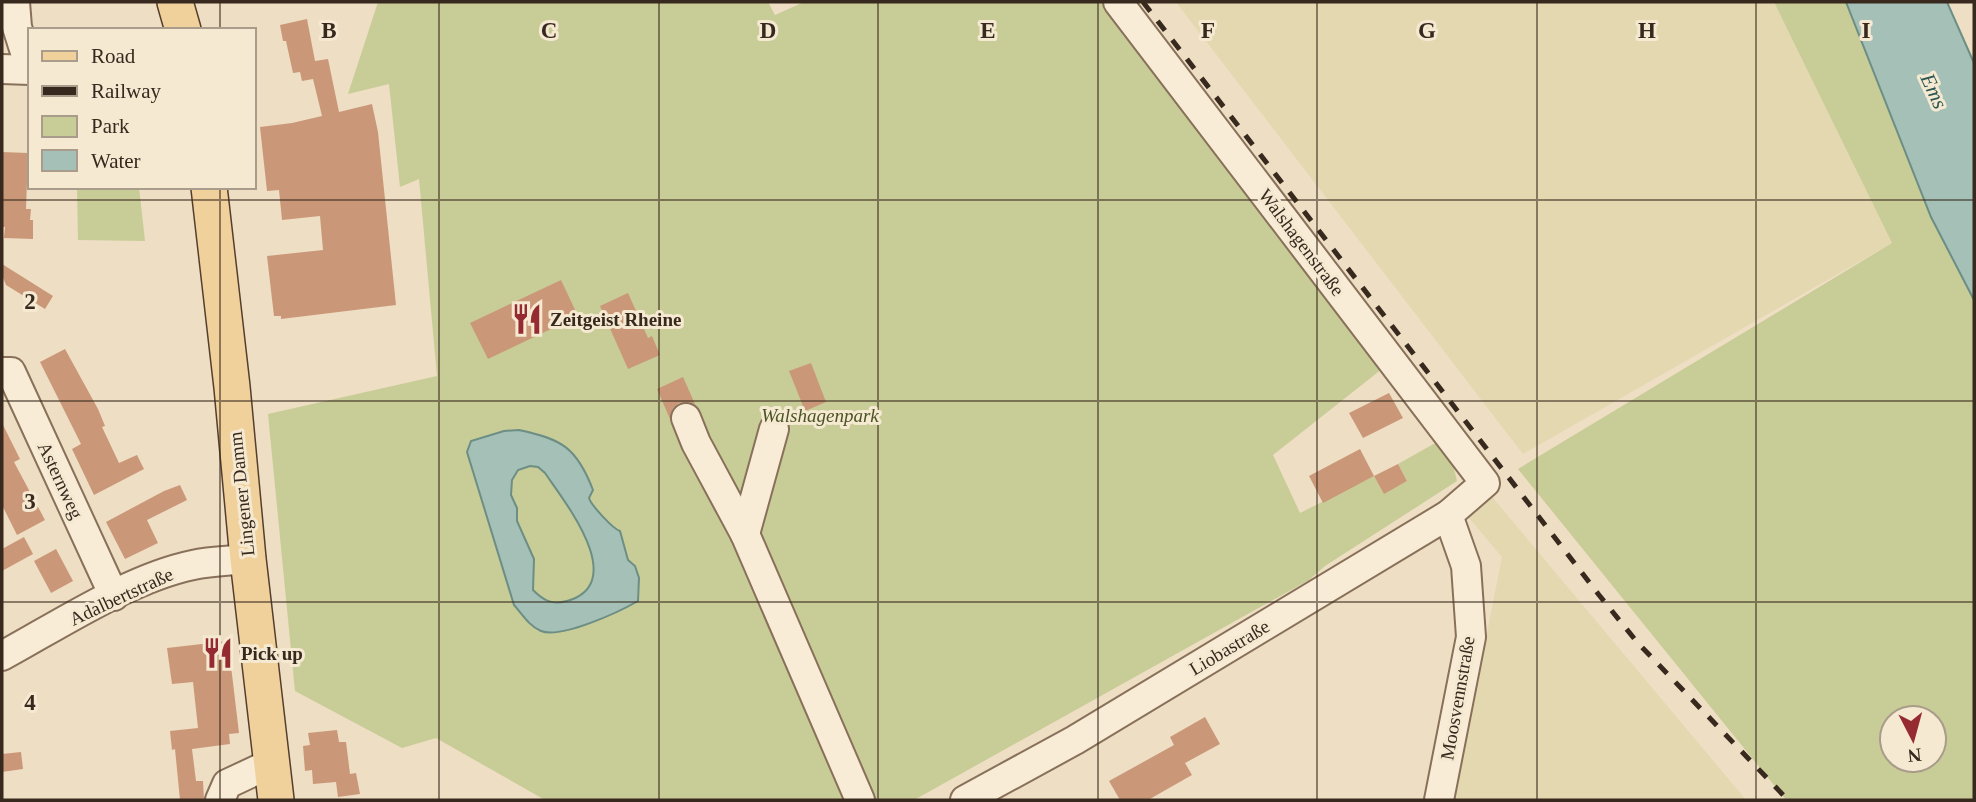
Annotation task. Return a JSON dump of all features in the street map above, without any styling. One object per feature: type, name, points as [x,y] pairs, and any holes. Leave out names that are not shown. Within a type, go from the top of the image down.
[{"type":"main road","points":[[175,2],[182,28]]},
{"type":"main road","name":"Lingener Damm","points":[[209,189],[276,800]]},
{"type":"street","name":"Walshagenstraße","points":[[1118,2],[1485,482]]},
{"type":"street","points":[[11,19],[28,64]]},
{"type":"street","points":[[2,69],[28,69]]},
{"type":"street","name":"Asternweg","points":[[2,372],[12,372],[114,596]]},
{"type":"street","points":[[685,418],[745,534],[860,800]]},
{"type":"street","points":[[745,534],[774,429]]},
{"type":"street","name":"Liobastraße","points":[[965,800],[1086,733],[1448,515],[1485,482]]},
{"type":"street","name":"Moosvennstraße","points":[[1439,800],[1471,637],[1466,566],[1448,515]]},
{"type":"street","name":"Adalbertstraße","points":[[2,656],[156,576],[193,565],[248,559]]},
{"type":"street","points":[[220,800],[227,784],[272,763]]},
{"type":"shaded area","points":[[1176,2],[1774,2],[1892,243],[1523,454]]},
{"type":"shaded area","points":[[1488,492],[1746,800],[1454,800],[1502,557],[1464,512]]},
{"type":"green space","name":"Walshagenpark","points":[[378,2],[768,2],[775,15],[804,2],[1110,2],[1387,365],[1273,455],[1300,513],[1374,476],[1384,493],[1407,481],[1398,464],[1446,437],[1457,481],[1325,566],[1309,580],[914,800],[545,800],[436,738],[402,748],[295,691],[268,414],[437,376],[419,179],[400,187],[389,84],[348,94]]},
{"type":"green space","points":[[1774,2],[1846,2],[1931,217],[1974,300],[1974,800],[1786,800],[1518,469],[1892,243]]},
{"type":"green space","points":[[77,189],[139,189],[145,241],[78,240]]},
{"type":"water","name":"Ems","points":[[1846,2],[1947,2],[1974,63],[1974,300],[1931,217]]},
{"type":"water","points":[[519,430],[546,437],[574,455],[593,490],[589,498],[608,522],[620,531],[628,560],[635,566],[639,578],[638,601],[590,623],[550,632],[533,626],[514,605],[467,452],[471,441],[504,431]],"holes":[[[530,466],[538,467],[545,473],[577,521],[593,560],[593,577],[585,591],[567,601],[557,603],[548,601],[533,590],[534,559],[517,521],[517,508],[511,495],[512,480],[518,470]]]},
{"type":"building","points":[[307,19],[315,61],[328,59],[339,112],[372,104],[378,132],[396,305],[281,319],[281,316],[274,316],[267,256],[323,250],[320,216],[282,220],[279,190],[267,191],[260,127],[322,116],[313,79],[302,81],[300,72],[293,73],[280,25]]},
{"type":"building","points":[[2,152],[28,153],[26,209],[31,209],[33,239],[4,238]]},
{"type":"building","points":[[2,264],[53,296],[45,309],[6,285]]},
{"type":"building","points":[[561,280],[578,316],[488,359],[470,323]]},
{"type":"building","points":[[628,293],[648,338],[652,336],[660,355],[628,369],[600,306]]},
{"type":"building","points":[[65,349],[98,409],[105,426],[102,427],[119,463],[137,455],[144,469],[94,495],[72,449],[81,444],[40,362]]},
{"type":"building","points":[[811,363],[826,402],[805,411],[789,371]]},
{"type":"building","points":[[683,377],[695,404],[679,403],[673,408],[670,419],[657,389]]},
{"type":"building","points":[[1389,393],[1403,418],[1363,438],[1349,413]]},
{"type":"building","points":[[2,423],[20,459],[14,462],[45,520],[17,535],[2,505]]},
{"type":"building","points":[[1360,449],[1374,476],[1323,503],[1309,476]]},
{"type":"building","points":[[1398,464],[1407,481],[1384,494],[1374,476]]},
{"type":"building","points":[[180,485],[187,500],[147,520],[158,543],[125,559],[106,522]]},
{"type":"building","points":[[24,537],[33,554],[2,571],[2,549]]},
{"type":"building","points":[[56,549],[73,581],[51,593],[34,561]]},
{"type":"building","points":[[228,641],[239,733],[229,734],[230,744],[192,749],[196,781],[203,781],[204,800],[180,800],[175,749],[172,750],[170,731],[198,728],[193,682],[172,684],[167,648]]},
{"type":"building","points":[[1205,717],[1220,744],[1185,763],[1192,775],[1148,800],[1120,800],[1109,781],[1174,745],[1170,737]]},
{"type":"building","points":[[337,730],[339,742],[346,742],[350,774],[356,773],[360,794],[338,797],[336,782],[313,784],[312,770],[305,771],[303,746],[310,745],[308,733]]},
{"type":"building","points":[[21,752],[23,769],[2,772],[2,754]]},
{"type":"railway","points":[[1143,2],[1599,595],[1637,642],[1788,800]]},
{"type":"place","name":"Zeitgeist Rheine","points":[[527,319]]},
{"type":"place","name":"Pick up","points":[[218,653]]}]
